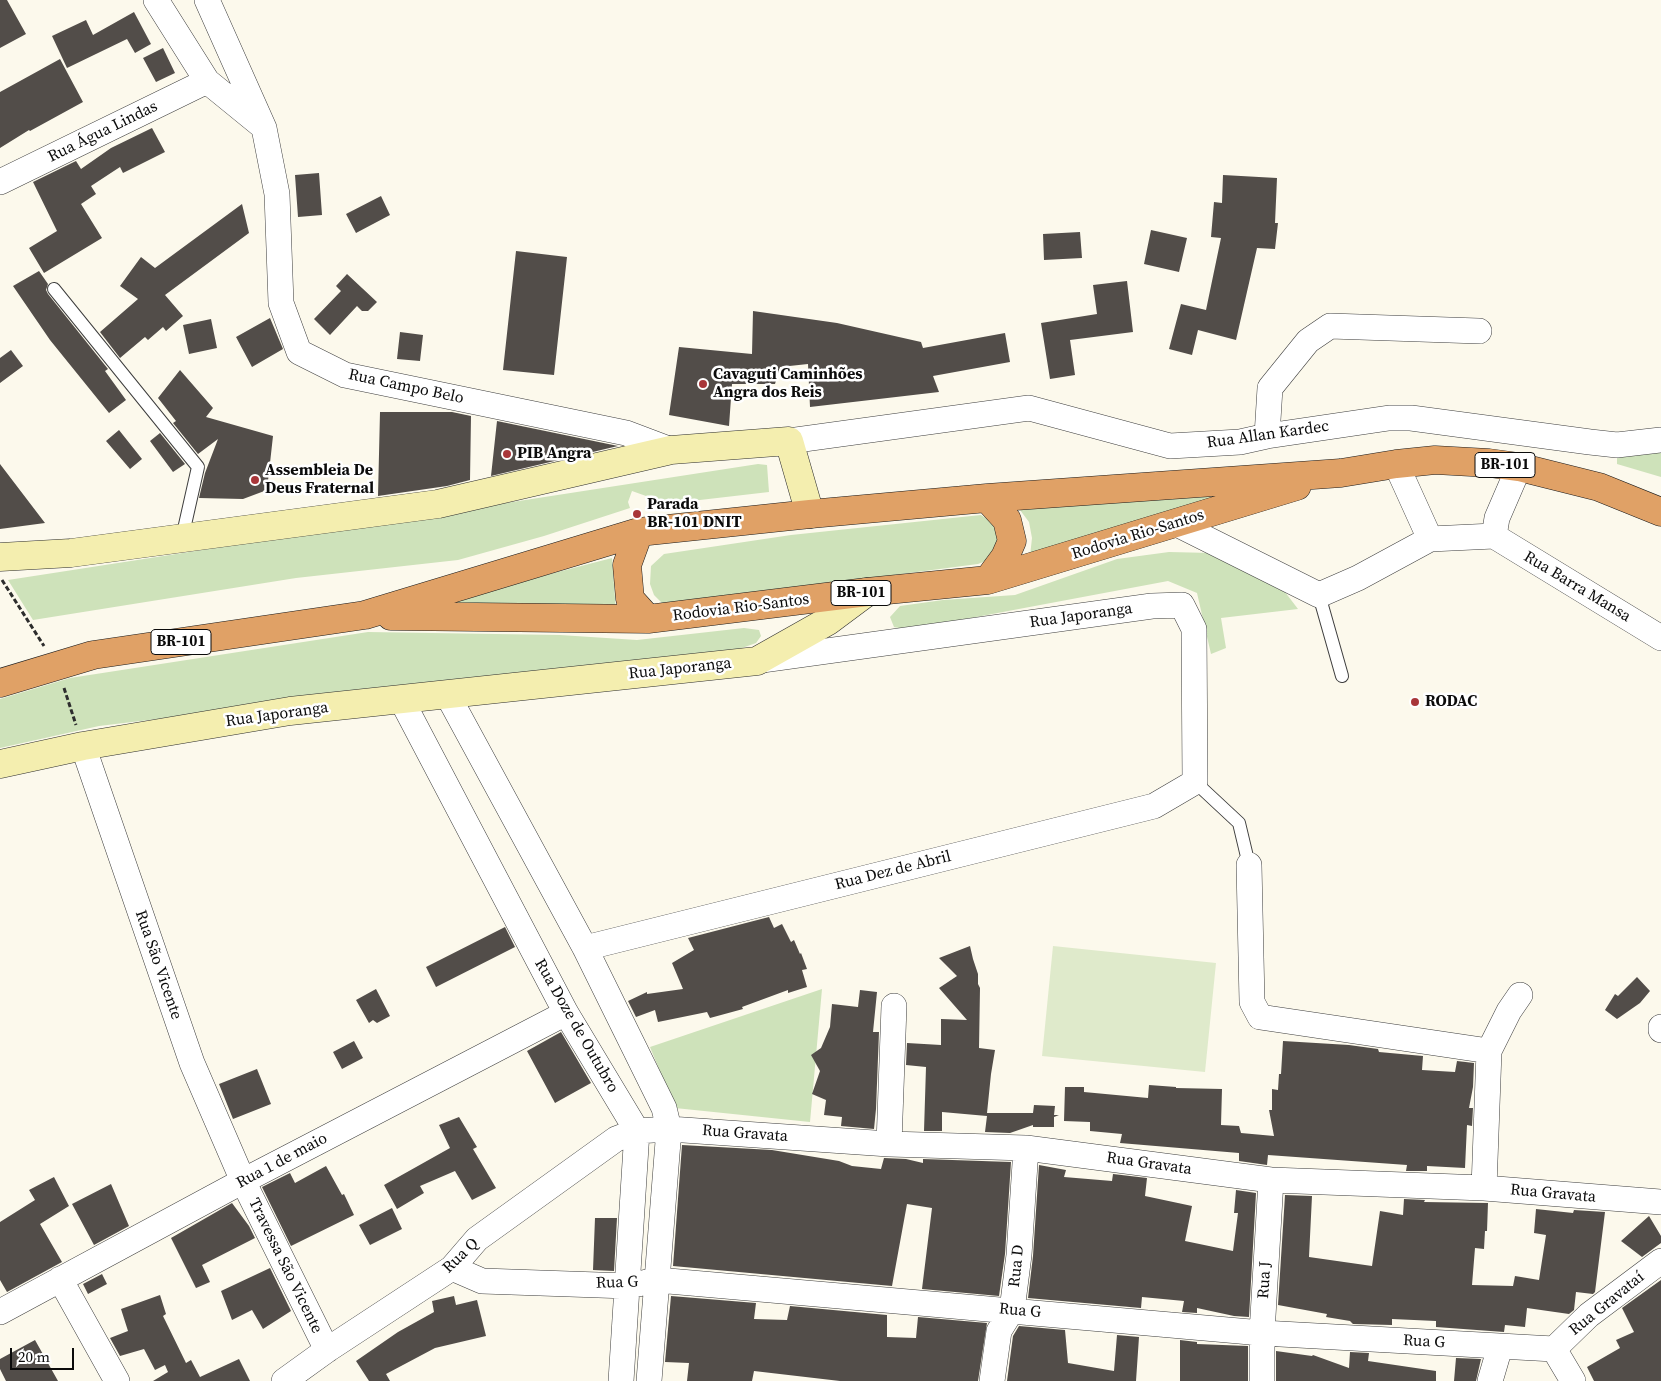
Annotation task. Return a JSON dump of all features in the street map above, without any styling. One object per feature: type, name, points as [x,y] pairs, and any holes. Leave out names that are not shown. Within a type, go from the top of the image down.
[{"type":"highway","name":"Rodovia Rio-Santos","points":[[0,683],[93,655],[365,615],[639,532],[810,514],[987,498],[1341,472],[1434,460],[1520,467],[1599,487],[1661,512]]},
{"type":"highway","name":"Rodovia Rio-Santos","points":[[365,615],[648,619],[867,592],[988,580],[1177,524],[1341,472]]},
{"type":"highway","points":[[987,498],[1006,520],[1012,542],[1005,557],[988,580]]},
{"type":"highway","points":[[639,532],[627,565],[630,599],[648,619]]},
{"type":"main road","points":[[0,557],[71,553],[438,504],[671,450],[789,441],[810,514]]},
{"type":"main road","points":[[757,661],[828,620],[867,592]]},
{"type":"main road","name":"Rua Japoranga","points":[[0,764],[82,746],[290,711],[757,661]]},
{"type":"street","points":[[156,0],[207,81],[264,128]]},
{"type":"street","name":"Rua Campo Belo","points":[[207,0],[264,128],[277,194],[281,303],[299,352],[345,375],[626,433],[671,450]]},
{"type":"street","name":"Rua Água Lindas","points":[[0,182],[207,81]]},
{"type":"street","points":[[1267,436],[1270,388],[1308,340],[1330,326],[1479,331]]},
{"type":"street","name":"Rua Allan Kardec","points":[[789,441],[1030,408],[1170,446],[1240,442],[1267,436],[1389,418],[1411,418],[1616,445],[1661,440]]},
{"type":"street","points":[[1396,464],[1430,539]]},
{"type":"street","points":[[1177,524],[1319,595],[1358,578],[1430,539],[1494,536],[1497,518],[1520,467]]},
{"type":"street","name":"Rua Barra Mansa","points":[[1494,536],[1661,638]]},
{"type":"street","name":"Rua Japoranga","points":[[757,661],[1152,606],[1182,605],[1194,629],[1195,782]]},
{"type":"street","points":[[447,694],[586,948],[664,1108],[669,1129],[649,1381]]},
{"type":"street","name":"Rua Doze de Outubro","points":[[401,699],[566,1013],[637,1131]]},
{"type":"street","name":"Rua São Vicente","points":[[82,746],[192,1063],[243,1181]]},
{"type":"street","name":"Rua Dez de Abril","points":[[586,948],[1154,806],[1195,782]]},
{"type":"street","points":[[1249,865],[1252,1002],[1260,1016],[1489,1050]]},
{"type":"street","points":[[1484,1188],[1489,1050],[1509,1011],[1520,995]]},
{"type":"street","points":[[889,1144],[894,1006]]},
{"type":"street","name":"Rua 1 de maio","points":[[0,1312],[243,1181],[566,1013]]},
{"type":"street","points":[[602,1073],[637,1054]]},
{"type":"street","name":"Rua Gravata","points":[[637,1131],[669,1129],[889,1144],[1026,1148],[1270,1180],[1484,1188],[1661,1202]]},
{"type":"street","points":[[621,1381],[637,1131]]},
{"type":"street","name":"Rua Q","points":[[284,1381],[327,1350],[452,1268],[477,1239],[616,1139],[637,1131]]},
{"type":"street","name":"Rua D","points":[[992,1381],[999,1330],[1012,1310],[1019,1255],[1026,1148]]},
{"type":"street","name":"Rua J","points":[[1262,1381],[1262,1333],[1270,1180]]},
{"type":"street","name":"Travessa São Vicente","points":[[243,1181],[327,1350]]},
{"type":"street","name":"Rua Gravataí","points":[[1554,1349],[1589,1315],[1661,1261]]},
{"type":"street","name":"Rua G","points":[[452,1268],[482,1281],[628,1286],[657,1280],[1262,1333],[1554,1349]]},
{"type":"street","points":[[60,1279],[117,1381]]},
{"type":"street","points":[[1490,1381],[1500,1347]]},
{"type":"street","points":[[1554,1349],[1573,1381]]},
{"type":"lane","points":[[54,289],[198,467],[182,538]]},
{"type":"lane","points":[[1319,595],[1342,676]]},
{"type":"lane","points":[[1195,782],[1239,822],[1249,865]]},
{"type":"path","points":[[0,577],[27,620]]},
{"type":"path","points":[[56,666],[82,746]]},
{"type":"green space","points":[[1661,441],[1661,477],[1617,464],[1617,450]]},
{"type":"green space","points":[[758,464],[767,465],[769,492],[648,506],[646,496],[632,491],[628,502],[630,508],[544,536],[458,560],[296,578],[33,620],[8,580]]},
{"type":"green space","points":[[1222,496],[1030,556],[1032,538],[1029,522],[1017,506]]},
{"type":"green space","points":[[981,515],[993,523],[999,533],[996,557],[978,564],[664,605],[654,595],[650,584],[651,566],[664,554],[791,535]]},
{"type":"green space","points":[[1169,552],[1212,553],[1285,592],[1298,609],[1221,618],[1226,648],[1211,654],[1197,593],[1168,581],[907,630],[894,627],[890,617],[900,606],[943,600],[1015,595],[1117,559]]},
{"type":"green space","points":[[612,558],[616,612],[438,603]]},
{"type":"green space","points":[[744,628],[759,630],[761,636],[756,643],[739,649],[99,726],[0,748],[0,699],[70,678],[368,632],[560,635],[637,640]]},
{"type":"green space","points":[[1053,946],[1216,963],[1205,1072],[1042,1056]]},
{"type":"green space","points":[[822,989],[810,1122],[675,1108],[650,1047]]},
{"type":"building","points":[[0,0],[7,0],[26,34],[0,48]]},
{"type":"building","points":[[134,12],[151,44],[135,53],[127,39],[67,68],[52,36],[86,20],[93,35]]},
{"type":"building","points":[[163,48],[175,73],[156,82],[143,58]]},
{"type":"building","points":[[60,59],[83,102],[29,130],[0,148],[0,92]]},
{"type":"building","points":[[152,128],[165,152],[123,173],[120,167],[91,186],[96,194],[81,204],[102,238],[44,273],[29,248],[57,231],[33,182],[76,161],[81,169],[111,148]]},
{"type":"building","points":[[319,173],[322,215],[298,217],[295,175]]},
{"type":"building","points":[[1223,175],[1277,178],[1275,223],[1278,223],[1275,249],[1257,248],[1236,340],[1198,330],[1192,355],[1169,349],[1181,304],[1206,310],[1221,238],[1211,237],[1214,202],[1222,203]]},
{"type":"building","points":[[381,196],[390,215],[356,233],[346,214]]},
{"type":"building","points":[[242,204],[249,233],[165,295],[183,316],[166,331],[163,327],[148,340],[145,337],[120,358],[100,332],[138,299],[120,286],[141,257],[155,268]]},
{"type":"building","points":[[1151,230],[1187,238],[1179,272],[1144,264]]},
{"type":"building","points":[[1080,232],[1082,258],[1044,260],[1043,234]]},
{"type":"building","points":[[516,251],[567,257],[554,375],[503,370]]},
{"type":"building","points":[[39,271],[48,284],[46,290],[48,294],[108,369],[105,371],[126,400],[109,413],[50,340],[13,286]]},
{"type":"building","points":[[347,274],[377,302],[368,311],[362,311],[357,306],[330,335],[314,319],[341,291],[336,286]]},
{"type":"building","points":[[1127,281],[1133,332],[1070,340],[1075,375],[1050,379],[1041,323],[1097,314],[1093,285]]},
{"type":"building","points":[[753,311],[837,323],[921,342],[923,348],[1005,333],[1010,362],[933,376],[939,392],[810,407],[808,364],[780,367],[775,384],[732,384],[729,426],[669,415],[679,347],[752,354]]},
{"type":"building","points":[[270,318],[283,349],[252,367],[236,337]]},
{"type":"building","points":[[211,319],[217,348],[189,354],[183,325]]},
{"type":"building","points":[[400,332],[423,335],[420,361],[397,359]]},
{"type":"building","points":[[11,350],[23,366],[0,383],[0,358]]},
{"type":"building","points":[[180,370],[213,408],[206,417],[273,436],[267,490],[243,499],[199,498],[205,473],[218,439],[198,454],[173,423],[176,421],[158,398]]},
{"type":"building","points":[[380,412],[452,412],[471,416],[470,480],[447,486],[378,496]]},
{"type":"building","points":[[497,421],[618,446],[491,476]]},
{"type":"building","points":[[119,430],[142,459],[130,469],[106,441]]},
{"type":"building","points":[[160,433],[185,464],[173,472],[150,441]]},
{"type":"building","points":[[0,464],[45,523],[0,529]]},
{"type":"building","points":[[769,917],[774,928],[782,924],[791,942],[794,940],[807,969],[802,970],[807,987],[788,993],[788,990],[742,1007],[743,1009],[710,1018],[707,1012],[658,1022],[655,1010],[636,1017],[628,1001],[647,992],[647,994],[683,989],[672,963],[694,950],[688,938]]},
{"type":"building","points":[[505,927],[515,947],[436,987],[426,967]]},
{"type":"building","points":[[970,946],[980,988],[979,1048],[995,1050],[987,1113],[1033,1113],[1034,1105],[1055,1106],[1054,1115],[1059,1115],[1054,1117],[1054,1127],[1033,1127],[1033,1125],[1010,1133],[985,1132],[987,1116],[942,1112],[942,1131],[924,1131],[926,1067],[906,1065],[907,1043],[941,1045],[941,1019],[967,1020],[939,988],[957,976],[939,958]]},
{"type":"building","points":[[1637,977],[1650,991],[1640,1003],[1617,1019],[1605,1010],[1615,994],[1618,996]]},
{"type":"building","points":[[376,989],[390,1016],[377,1023],[373,1020],[369,1023],[356,1000]]},
{"type":"building","points":[[860,990],[877,992],[873,1032],[879,1032],[874,1129],[841,1126],[842,1117],[824,1115],[826,1100],[812,1094],[820,1071],[811,1055],[821,1048],[830,1027],[832,1004],[858,1007]]},
{"type":"building","points":[[561,1032],[591,1083],[555,1103],[527,1051]]},
{"type":"building","points":[[354,1041],[363,1058],[342,1069],[333,1052]]},
{"type":"building","points":[[1283,1041],[1349,1045],[1378,1049],[1379,1052],[1423,1056],[1422,1070],[1455,1072],[1457,1061],[1474,1063],[1473,1087],[1469,1108],[1473,1108],[1472,1126],[1467,1125],[1465,1168],[1427,1166],[1427,1171],[1406,1171],[1407,1165],[1268,1155],[1267,1165],[1239,1161],[1239,1153],[1120,1143],[1122,1134],[1090,1131],[1090,1122],[1064,1121],[1065,1087],[1084,1087],[1084,1092],[1148,1098],[1149,1085],[1176,1088],[1222,1089],[1221,1125],[1239,1126],[1241,1133],[1274,1136],[1269,1110],[1272,1110],[1272,1089],[1278,1090]]},
{"type":"building","points":[[257,1069],[271,1104],[233,1119],[219,1084]]},
{"type":"building","points":[[459,1117],[477,1147],[473,1149],[496,1188],[472,1200],[455,1171],[420,1186],[424,1193],[397,1209],[384,1185],[450,1148],[439,1125]]},
{"type":"building","points":[[682,1145],[772,1150],[839,1161],[852,1166],[881,1169],[884,1158],[906,1159],[923,1163],[923,1159],[1011,1162],[1005,1254],[999,1296],[922,1289],[932,1208],[907,1204],[892,1286],[673,1266]]},
{"type":"building","points":[[1039,1165],[1066,1170],[1064,1177],[1112,1181],[1113,1174],[1147,1178],[1145,1196],[1192,1206],[1185,1241],[1233,1251],[1238,1213],[1234,1213],[1236,1190],[1256,1193],[1249,1317],[1234,1316],[1197,1308],[1197,1313],[1182,1312],[1184,1301],[1142,1297],[1141,1308],[1028,1298],[1033,1256]]},
{"type":"building","points":[[326,1166],[342,1195],[344,1194],[354,1215],[291,1246],[262,1187],[290,1173],[295,1183]]},
{"type":"building","points":[[54,1177],[69,1206],[40,1224],[62,1262],[7,1292],[0,1280],[0,1222],[35,1200],[29,1190]]},
{"type":"building","points":[[111,1184],[129,1226],[94,1245],[72,1204]]},
{"type":"building","points":[[1285,1195],[1312,1196],[1309,1257],[1372,1266],[1380,1211],[1403,1215],[1404,1199],[1425,1200],[1424,1202],[1488,1203],[1484,1249],[1475,1248],[1472,1285],[1513,1286],[1515,1276],[1539,1280],[1546,1235],[1534,1233],[1536,1209],[1573,1213],[1574,1210],[1605,1212],[1595,1292],[1593,1294],[1576,1292],[1574,1310],[1569,1314],[1527,1308],[1525,1327],[1505,1325],[1504,1332],[1436,1327],[1436,1321],[1392,1319],[1392,1325],[1353,1324],[1350,1321],[1326,1317],[1327,1314],[1278,1305]]},
{"type":"building","points":[[232,1203],[249,1226],[255,1238],[202,1265],[210,1282],[196,1288],[171,1238]]},
{"type":"building","points":[[392,1208],[402,1229],[370,1245],[359,1225]]},
{"type":"building","points":[[1649,1216],[1661,1236],[1661,1243],[1642,1257],[1621,1241]]},
{"type":"building","points":[[595,1218],[617,1218],[614,1271],[593,1270]]},
{"type":"building","points":[[270,1268],[291,1311],[263,1329],[252,1310],[232,1320],[221,1291]]},
{"type":"building","points":[[102,1274],[107,1284],[88,1294],[83,1284]]},
{"type":"building","points":[[1661,1280],[1661,1381],[1594,1381],[1587,1367],[1620,1348],[1616,1340],[1634,1332],[1622,1308]]},
{"type":"building","points":[[160,1295],[166,1314],[163,1316],[186,1363],[191,1360],[200,1377],[239,1359],[250,1381],[153,1381],[168,1372],[165,1365],[155,1370],[144,1349],[120,1356],[110,1338],[128,1331],[121,1309]]},
{"type":"building","points":[[454,1296],[456,1305],[477,1300],[486,1336],[435,1348],[386,1374],[390,1381],[369,1381],[356,1361],[398,1332],[434,1312],[432,1301]]},
{"type":"building","points":[[671,1296],[756,1303],[754,1319],[787,1320],[790,1306],[887,1315],[887,1337],[916,1338],[918,1317],[987,1323],[978,1381],[840,1381],[754,1371],[752,1381],[687,1381],[689,1363],[665,1362]]},
{"type":"building","points":[[1019,1326],[1065,1330],[1068,1363],[1114,1371],[1117,1335],[1139,1337],[1136,1381],[1007,1381],[1013,1336]]},
{"type":"building","points":[[35,1340],[58,1381],[6,1381],[0,1369],[0,1359]]},
{"type":"building","points":[[1180,1340],[1197,1342],[1197,1344],[1248,1346],[1248,1381],[1180,1381]]},
{"type":"building","points":[[1276,1351],[1313,1355],[1349,1368],[1350,1352],[1369,1353],[1368,1361],[1436,1371],[1436,1381],[1276,1381]]},
{"type":"building","points":[[1456,1358],[1481,1359],[1476,1381],[1454,1381]]},
{"type":"place","name":"Cavaguti Caminhões Angra dos Reis","points":[[703,384]]},
{"type":"place","name":"PIB Angra","points":[[507,454]]},
{"type":"place","name":"Assembleia De Deus Fraternal","points":[[255,480]]},
{"type":"place","name":"Parada BR-101 DNIT","points":[[637,514]]},
{"type":"place","name":"RODAC","points":[[1415,702]]}]
